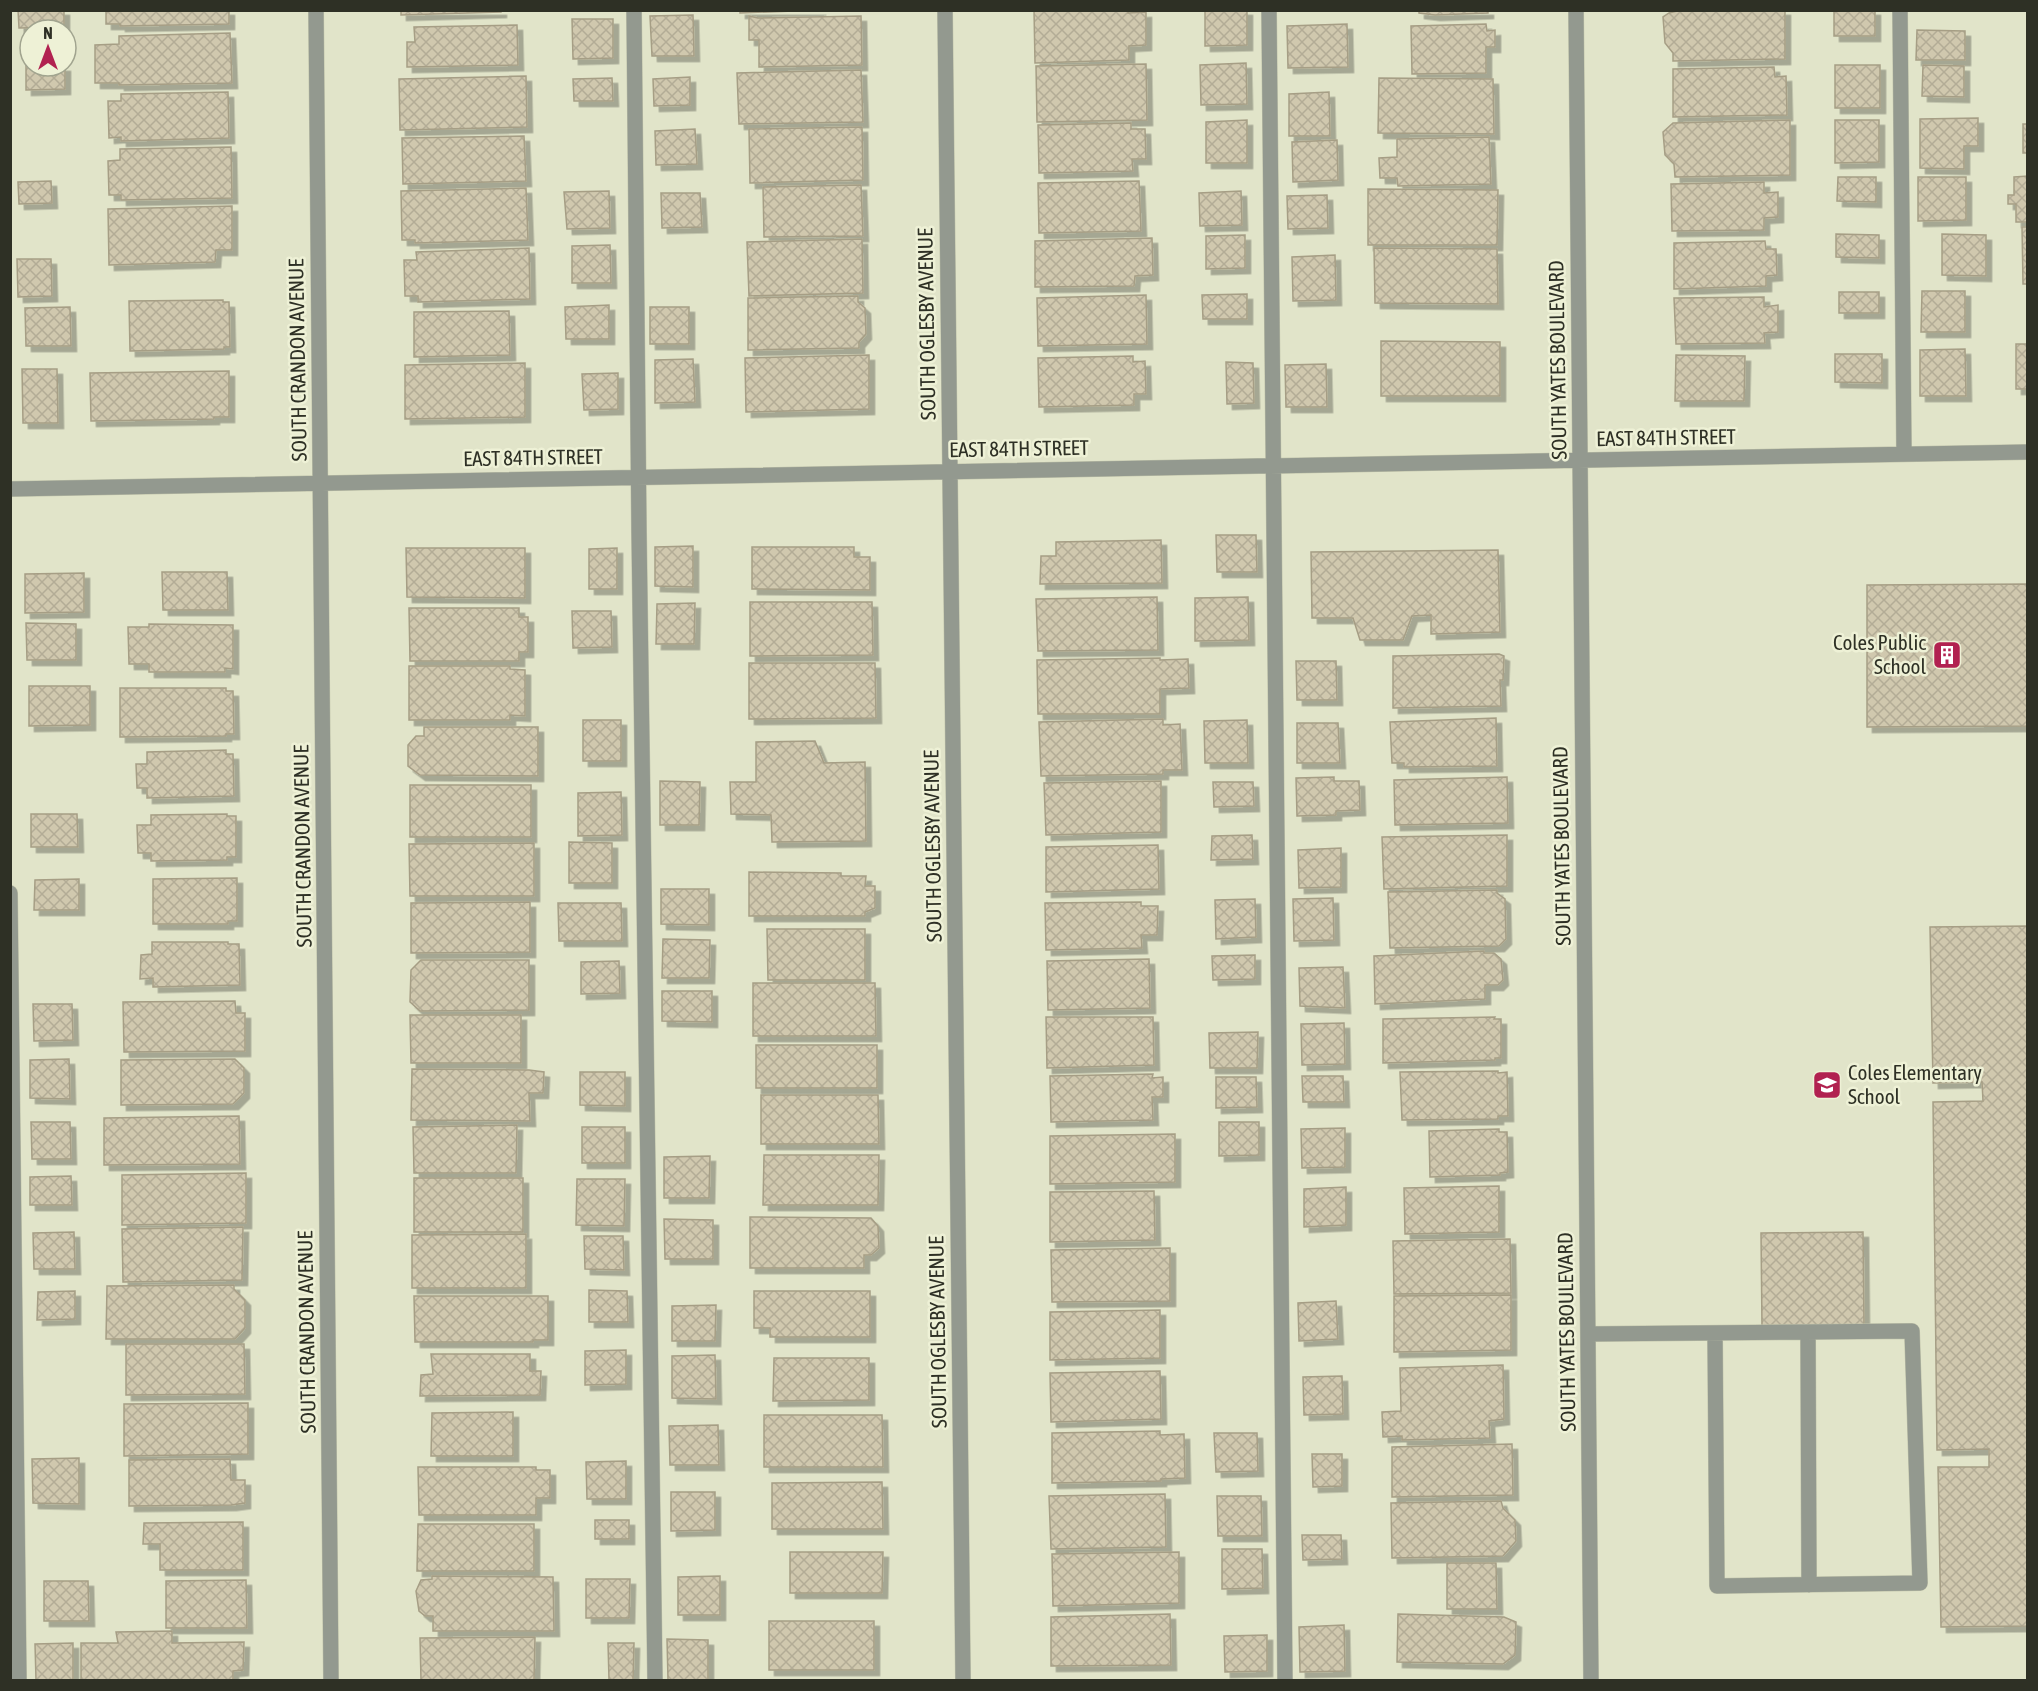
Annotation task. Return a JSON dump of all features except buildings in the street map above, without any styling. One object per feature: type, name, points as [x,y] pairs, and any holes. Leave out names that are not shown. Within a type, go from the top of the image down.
[{"type":"street","name":"SOUTH CRANDON AVENUE","points":[[316,10],[332,1680]]},
{"type":"street","points":[[634,10],[638,477],[655,1680]]},
{"type":"street","name":"SOUTH OGLESBY AVENUE","points":[[945,10],[963,1680]]},
{"type":"street","points":[[1269,10],[1285,1680]]},
{"type":"street","name":"SOUTH YATES BOULEVARD","points":[[1575,10],[1591,1680]]},
{"type":"street","points":[[1900,10],[1904,454]]},
{"type":"street","name":"EAST 84TH STREET","points":[[10,489],[2028,452]]},
{"type":"street","points":[[10,893],[19,1680]]},
{"type":"street","points":[[1588,1334],[1912,1331],[1920,1583],[1717,1586],[1715,1333]]},
{"type":"street","points":[[1808,1332],[1809,1585]]},
{"type":"place","name":"Coles Public School","points":[[1947,655]]},
{"type":"place","name":"Coles Elementary School","points":[[1827,1085]]}]
